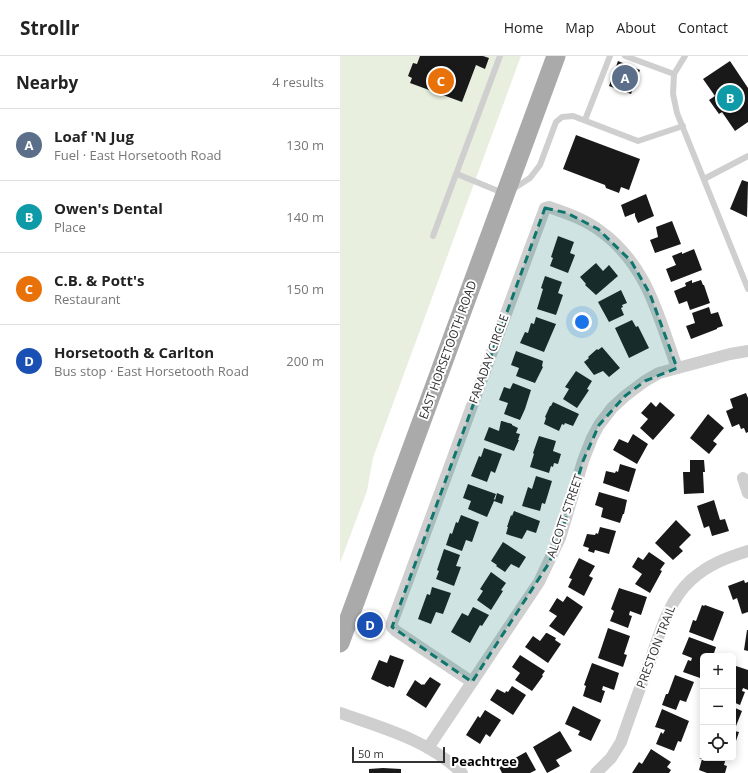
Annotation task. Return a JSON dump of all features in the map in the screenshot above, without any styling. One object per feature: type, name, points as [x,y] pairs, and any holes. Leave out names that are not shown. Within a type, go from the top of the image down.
[{"type":"main road","name":"EAST HORSETOOTH ROAD","points":[[340,643],[556,56]]},
{"type":"street","name":"FARADAY CIRCLE","points":[[472,682],[396,631],[392,627],[392,623],[545,208],[549,207],[567,213],[598,229],[614,242],[631,260],[641,275],[650,294],[677,368]]},
{"type":"street","name":"ALCOTT STREET","points":[[428,748],[539,582],[560,538],[583,461],[592,438],[599,425],[612,408],[645,381],[659,373],[748,351]]},
{"type":"street","points":[[743,478],[748,493]]},
{"type":"street","name":"PRESTON TRAIL","points":[[596,773],[611,758],[620,742],[667,615],[680,592],[690,581],[720,560],[748,551]]},
{"type":"street","points":[[340,713],[408,737],[428,748],[462,773]]},
{"type":"lane","points":[[433,236],[500,56]]},
{"type":"lane","points":[[585,120],[610,56]]},
{"type":"lane","points":[[625,56],[674,74]]},
{"type":"lane","points":[[685,56],[674,74],[673,94],[677,113],[748,289]]},
{"type":"lane","points":[[457,174],[505,194],[530,178],[540,165],[556,122],[562,118],[573,116],[638,141],[683,126]]},
{"type":"lane","points":[[704,179],[748,156]]},
{"type":"highlighted area","points":[[545,208],[567,213],[598,229],[631,261],[650,294],[677,368],[645,381],[625,396],[599,425],[583,461],[560,538],[549,563],[472,682],[392,627]]},
{"type":"green space","points":[[340,56],[521,56],[373,458],[367,491],[340,563]]},
{"type":"building","points":[[420,56],[483,56],[489,58],[485,69],[476,65],[462,102],[410,83],[412,78],[408,76],[413,63],[417,64]]},
{"type":"building","points":[[618,61],[640,70],[631,94],[609,86]]},
{"type":"building","points":[[730,61],[748,88],[748,122],[735,131],[722,112],[719,114],[709,100],[715,96],[703,79]]},
{"type":"building","points":[[576,135],[640,159],[629,190],[621,187],[619,193],[606,188],[605,185],[563,169]]},
{"type":"building","points":[[742,180],[748,182],[747,217],[730,209]]},
{"type":"building","points":[[646,194],[654,216],[638,223],[635,213],[625,217],[621,205]]},
{"type":"building","points":[[672,221],[681,244],[655,253],[650,240],[658,237],[656,227]]},
{"type":"building","points":[[558,236],[574,242],[570,253],[575,255],[568,273],[550,266],[553,258],[551,257]]},
{"type":"building","points":[[694,249],[702,270],[671,282],[666,269],[676,265],[672,256]]},
{"type":"building","points":[[596,263],[603,271],[609,265],[618,276],[596,295],[585,285],[586,284],[580,277]]},
{"type":"building","points":[[545,276],[562,282],[558,293],[563,295],[556,315],[537,309]]},
{"type":"building","points":[[692,280],[692,283],[701,280],[710,303],[690,310],[687,301],[679,304],[674,291],[686,286],[685,283]]},
{"type":"building","points":[[621,290],[627,303],[622,305],[623,307],[621,308],[624,315],[609,322],[598,302]]},
{"type":"building","points":[[709,307],[711,314],[718,312],[723,326],[691,339],[686,326],[695,323],[692,313]]},
{"type":"building","points":[[536,317],[556,324],[544,352],[520,343],[525,332],[528,333],[531,323],[534,324]]},
{"type":"building","points":[[632,320],[636,327],[638,326],[649,348],[629,358],[615,328]]},
{"type":"building","points":[[602,347],[620,368],[609,377],[603,371],[594,375],[584,362],[597,349],[598,350]]},
{"type":"building","points":[[516,351],[543,361],[543,367],[535,383],[516,376],[519,368],[511,365]]},
{"type":"building","points":[[576,371],[592,381],[587,389],[589,390],[577,408],[563,399],[569,389],[565,387]]},
{"type":"building","points":[[513,383],[531,390],[520,420],[504,414],[508,403],[499,400],[504,387],[510,389]]},
{"type":"building","points":[[746,393],[748,398],[748,432],[746,433],[744,428],[741,429],[739,424],[732,427],[726,411],[733,408],[730,399]]},
{"type":"building","points":[[553,402],[579,414],[573,426],[565,423],[564,425],[562,424],[559,431],[544,424],[545,417]]},
{"type":"building","points":[[651,402],[656,407],[660,402],[675,415],[653,440],[640,428],[648,419],[641,413]]},
{"type":"building","points":[[708,414],[724,428],[713,441],[717,444],[709,454],[690,438]]},
{"type":"building","points":[[501,421],[512,424],[518,428],[516,433],[520,434],[519,440],[514,451],[484,440],[489,427],[499,431]]},
{"type":"building","points":[[633,434],[648,444],[637,464],[613,450],[619,439],[628,443]]},
{"type":"building","points":[[539,436],[556,441],[553,451],[561,454],[558,464],[554,463],[553,467],[551,466],[549,473],[530,467]]},
{"type":"building","points":[[484,448],[502,454],[495,473],[491,471],[487,482],[471,476]]},
{"type":"building","points":[[690,460],[704,460],[704,493],[684,494],[683,472],[690,472]]},
{"type":"building","points":[[620,464],[636,469],[629,492],[603,483],[606,471],[615,473],[616,471],[618,472]]},
{"type":"building","points":[[536,476],[552,481],[545,504],[542,503],[540,511],[522,506],[528,487],[532,489]]},
{"type":"building","points":[[468,484],[496,494],[495,500],[497,493],[504,496],[502,504],[494,501],[487,517],[468,509],[471,501],[463,498]]},
{"type":"building","points":[[599,492],[627,500],[624,514],[620,523],[601,517],[603,508],[595,505]]},
{"type":"building","points":[[714,500],[720,520],[725,519],[729,531],[712,536],[709,526],[704,528],[697,506]]},
{"type":"building","points":[[514,511],[540,521],[536,533],[527,530],[522,539],[506,534],[511,515],[512,516]]},
{"type":"building","points":[[461,515],[479,522],[472,542],[466,540],[462,551],[446,545],[450,533],[452,534],[456,522],[458,523]]},
{"type":"building","points":[[676,520],[691,535],[679,547],[683,551],[673,560],[655,543]]},
{"type":"building","points":[[600,527],[616,531],[609,554],[595,550],[594,553],[588,551],[589,548],[583,546],[587,534],[598,534]]},
{"type":"building","points":[[503,542],[526,557],[519,568],[511,564],[505,572],[491,561]]},
{"type":"building","points":[[444,549],[460,555],[456,566],[461,567],[454,586],[436,579],[439,571],[437,570]]},
{"type":"building","points":[[649,552],[665,563],[660,570],[662,571],[650,593],[635,584],[642,574],[632,567],[638,557],[643,560]]},
{"type":"building","points":[[579,558],[595,566],[589,576],[593,578],[584,596],[568,587],[572,579],[569,578]]},
{"type":"building","points":[[491,572],[506,583],[501,590],[503,591],[491,610],[477,600],[483,591],[480,589]]},
{"type":"building","points":[[744,580],[745,583],[748,582],[748,612],[742,614],[737,598],[733,600],[728,586]]},
{"type":"building","points":[[432,587],[451,593],[443,614],[436,612],[431,624],[418,619],[427,594],[430,595]]},
{"type":"building","points":[[619,588],[647,597],[641,615],[630,611],[629,615],[632,616],[628,628],[610,621],[614,611],[611,609]]},
{"type":"building","points":[[567,596],[583,607],[564,636],[549,626],[557,616],[549,611],[557,598],[563,602]]},
{"type":"building","points":[[702,605],[724,612],[713,641],[689,632],[693,620],[696,621]]},
{"type":"building","points":[[473,607],[489,615],[482,626],[480,625],[470,643],[451,632],[462,613],[468,616]]},
{"type":"building","points":[[608,628],[630,636],[624,654],[627,655],[623,667],[598,658]]},
{"type":"building","points":[[748,630],[748,651],[744,650]]},
{"type":"building","points":[[546,633],[556,638],[555,640],[561,644],[548,663],[525,647],[533,636],[540,641]]},
{"type":"building","points":[[689,637],[716,647],[714,653],[700,653],[700,678],[683,672],[688,660],[691,661],[692,658],[682,654]]},
{"type":"building","points":[[390,655],[404,660],[394,688],[388,687],[371,679],[379,660],[387,663]]},
{"type":"building","points":[[520,655],[545,671],[532,691],[515,680],[520,673],[512,667]]},
{"type":"building","points":[[592,663],[619,673],[614,690],[603,686],[602,690],[605,691],[601,703],[583,696],[586,686],[584,685]]},
{"type":"building","points":[[736,666],[748,670],[748,690],[743,688],[742,691],[745,692],[740,705],[736,703]]},
{"type":"building","points":[[675,675],[694,682],[686,702],[680,700],[676,710],[662,705]]},
{"type":"building","points":[[430,677],[441,684],[426,708],[406,695],[415,680],[424,685]]},
{"type":"building","points":[[512,686],[526,695],[513,715],[490,700],[497,689],[505,693],[506,691],[508,692]]},
{"type":"building","points":[[573,706],[601,720],[591,741],[578,735],[580,731],[565,724]]},
{"type":"building","points":[[736,708],[742,711],[736,726]]},
{"type":"building","points":[[662,709],[689,721],[681,742],[678,741],[674,751],[656,744],[661,732],[663,734],[665,730],[655,727]]},
{"type":"building","points":[[485,710],[501,720],[490,737],[486,734],[480,744],[466,735],[478,716],[480,718]]},
{"type":"building","points":[[560,731],[572,751],[556,760],[560,766],[547,773],[533,747]]},
{"type":"building","points":[[736,731],[739,732],[736,741]]},
{"type":"building","points":[[651,749],[671,762],[667,767],[671,770],[669,773],[632,773],[639,762],[642,764]]},
{"type":"building","points":[[526,752],[536,770],[530,773],[502,773],[499,767]]},
{"type":"building","points":[[701,761],[725,761],[724,765],[727,766],[725,773],[707,773],[699,770]]},
{"type":"building","points":[[369,769],[401,769],[401,773],[369,773]]},
{"type":"place","name":"Loaf 'N Jug","points":[[625,78]]},
{"type":"place","name":"C.B. & Pott's","points":[[441,81]]},
{"type":"place","name":"Owen's Dental","points":[[730,98]]},
{"type":"place","name":"Horsetooth & Carlton","points":[[370,625]]},
{"type":"district","name":"Peachtree","points":[[484,761]]}]
